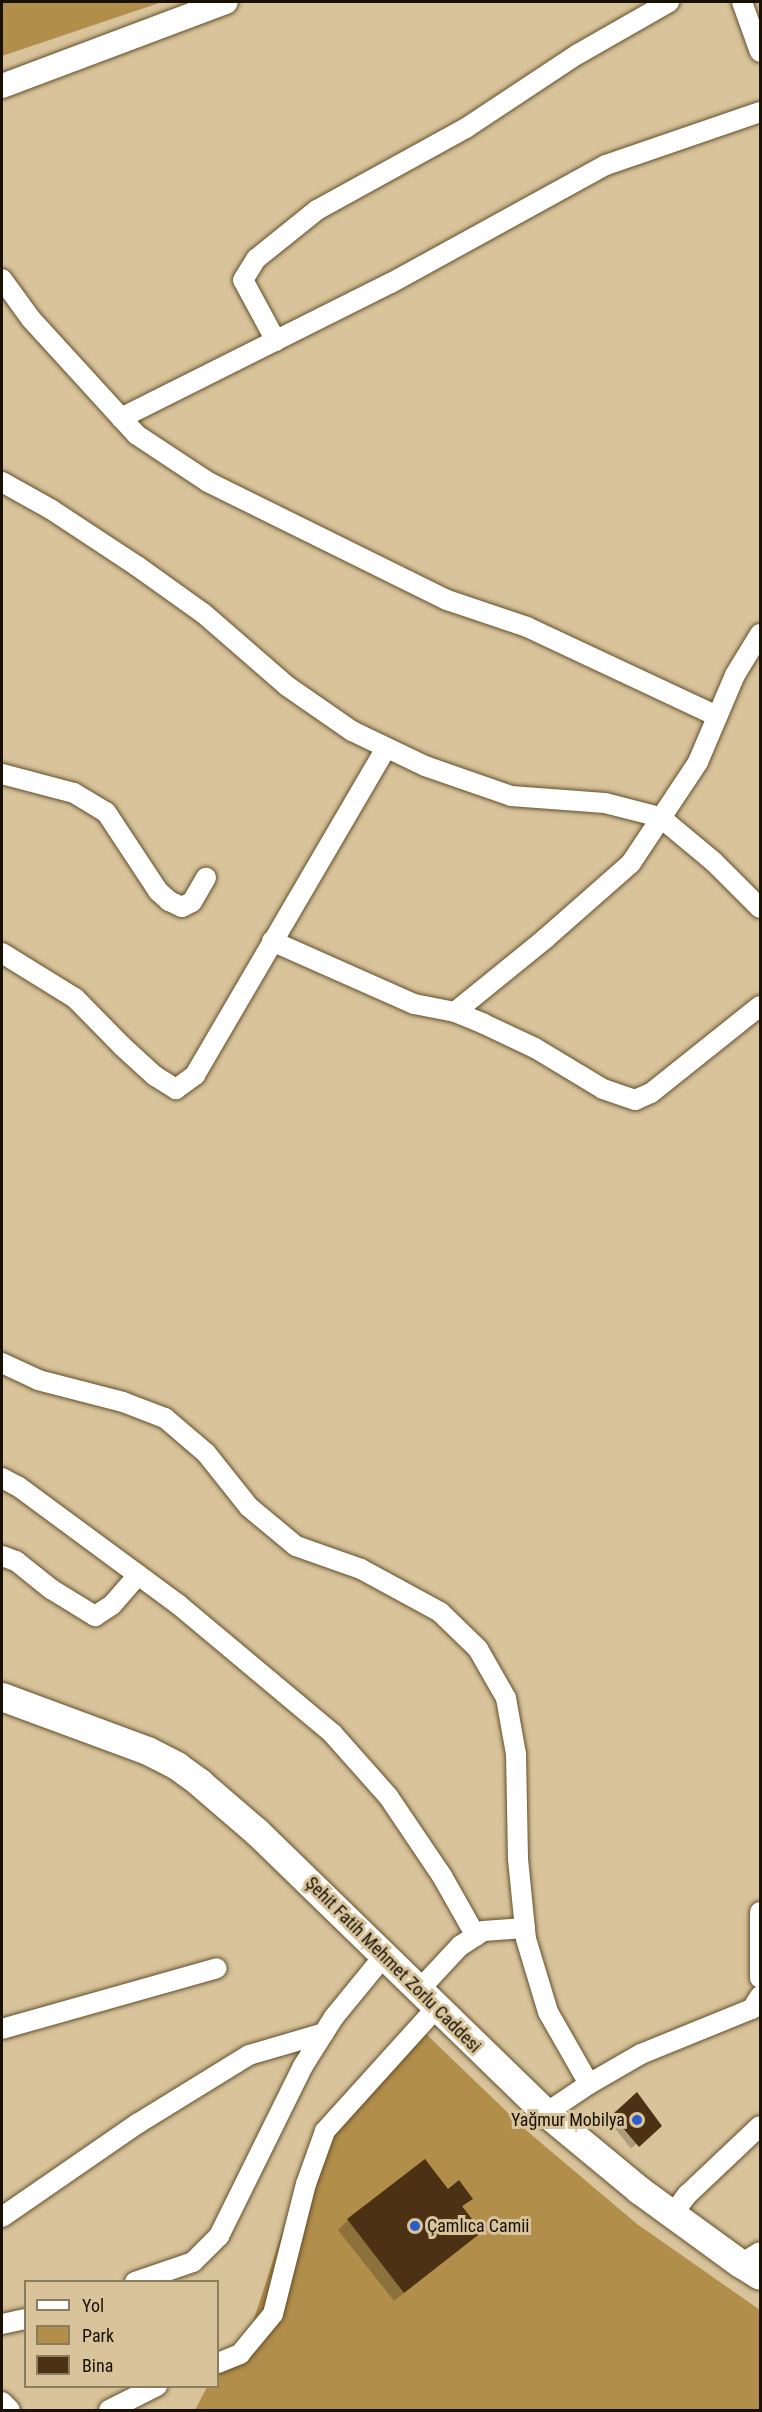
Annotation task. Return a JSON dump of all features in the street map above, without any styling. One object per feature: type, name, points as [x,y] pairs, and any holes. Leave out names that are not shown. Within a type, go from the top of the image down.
[{"type":"main road","name":"Şehit Fatih Mehmet Zorlu Caddesi","points":[[2,1696],[118,1738],[177,1766],[228,1804],[546,2113],[600,2160],[673,2214],[754,2264]]},
{"type":"street","points":[[2,86],[226,2]]},
{"type":"street","points":[[276,340],[243,280],[256,260],[317,210],[466,128],[578,54],[669,2]]},
{"type":"street","points":[[742,2],[760,52]]},
{"type":"street","points":[[121,418],[391,283],[606,165],[760,112]]},
{"type":"street","points":[[2,279],[31,319],[137,435],[208,482],[447,600],[526,627],[717,716]]},
{"type":"street","points":[[2,483],[52,510],[137,566],[203,613],[287,686],[352,731],[425,766],[511,796],[604,803],[660,817],[714,862],[760,908]]},
{"type":"street","points":[[455,1012],[546,938],[631,863],[698,762],[735,675],[760,634]]},
{"type":"street","points":[[2,953],[75,998],[155,1076],[176,1089],[195,1076],[386,747]]},
{"type":"street","points":[[2,774],[74,793],[106,812],[158,891],[169,901],[182,907],[192,902],[206,878]]},
{"type":"street","points":[[272,941],[414,1004],[455,1012],[535,1048],[603,1089],[634,1100],[651,1093],[760,1006]]},
{"type":"street","points":[[2,1363],[38,1380],[123,1402],[165,1418],[206,1453],[249,1507],[296,1546],[361,1569],[440,1612],[478,1649],[506,1698],[516,1754],[518,1859],[525,1928],[548,2012],[589,2084]]},
{"type":"street","points":[[2,1478],[20,1487],[179,1605],[332,1733],[388,1796],[442,1876],[476,1936]]},
{"type":"street","points":[[2,1556],[16,1561],[51,1589],[95,1616],[112,1605],[138,1575]]},
{"type":"street","points":[[760,1912],[760,1978]]},
{"type":"street","points":[[219,2363],[240,2355],[273,2314],[306,2184],[325,2132],[428,1998],[460,1946],[483,1931],[525,1928]]},
{"type":"street","points":[[141,2280],[193,2262],[219,2236],[303,2066],[324,2032],[384,1956]]},
{"type":"street","points":[[2,2029],[218,1968]]},
{"type":"street","points":[[546,2113],[589,2084],[641,2054],[752,2009],[760,1996]]},
{"type":"street","points":[[2,2217],[137,2124],[249,2055],[324,2032]]},
{"type":"street","points":[[673,2214],[687,2195],[760,2126]]},
{"type":"street","points":[[2,2324],[24,2319]]},
{"type":"street","points":[[109,2410],[153,2388]]},
{"type":"street","points":[[2,2402],[10,2410]]},
{"type":"green space","points":[[2,2],[162,2],[2,56]]},
{"type":"green space","points":[[424,2032],[527,2131],[637,2224],[760,2310],[760,2410],[195,2410],[206,2388],[219,2388],[219,2369],[252,2325],[281,2236],[316,2148]]},
{"type":"building","name":"Yağmur Mobilya","points":[[637,2092],[662,2126],[639,2147],[612,2115]]},
{"type":"building","name":"Çamlıca Camii","points":[[425,2159],[448,2189],[459,2180],[473,2199],[462,2206],[482,2232],[404,2293],[347,2219]]},
{"type":"place","name":"Yağmur Mobilya","points":[[637,2120]]},
{"type":"place","name":"Çamlıca Camii","points":[[415,2226]]}]
